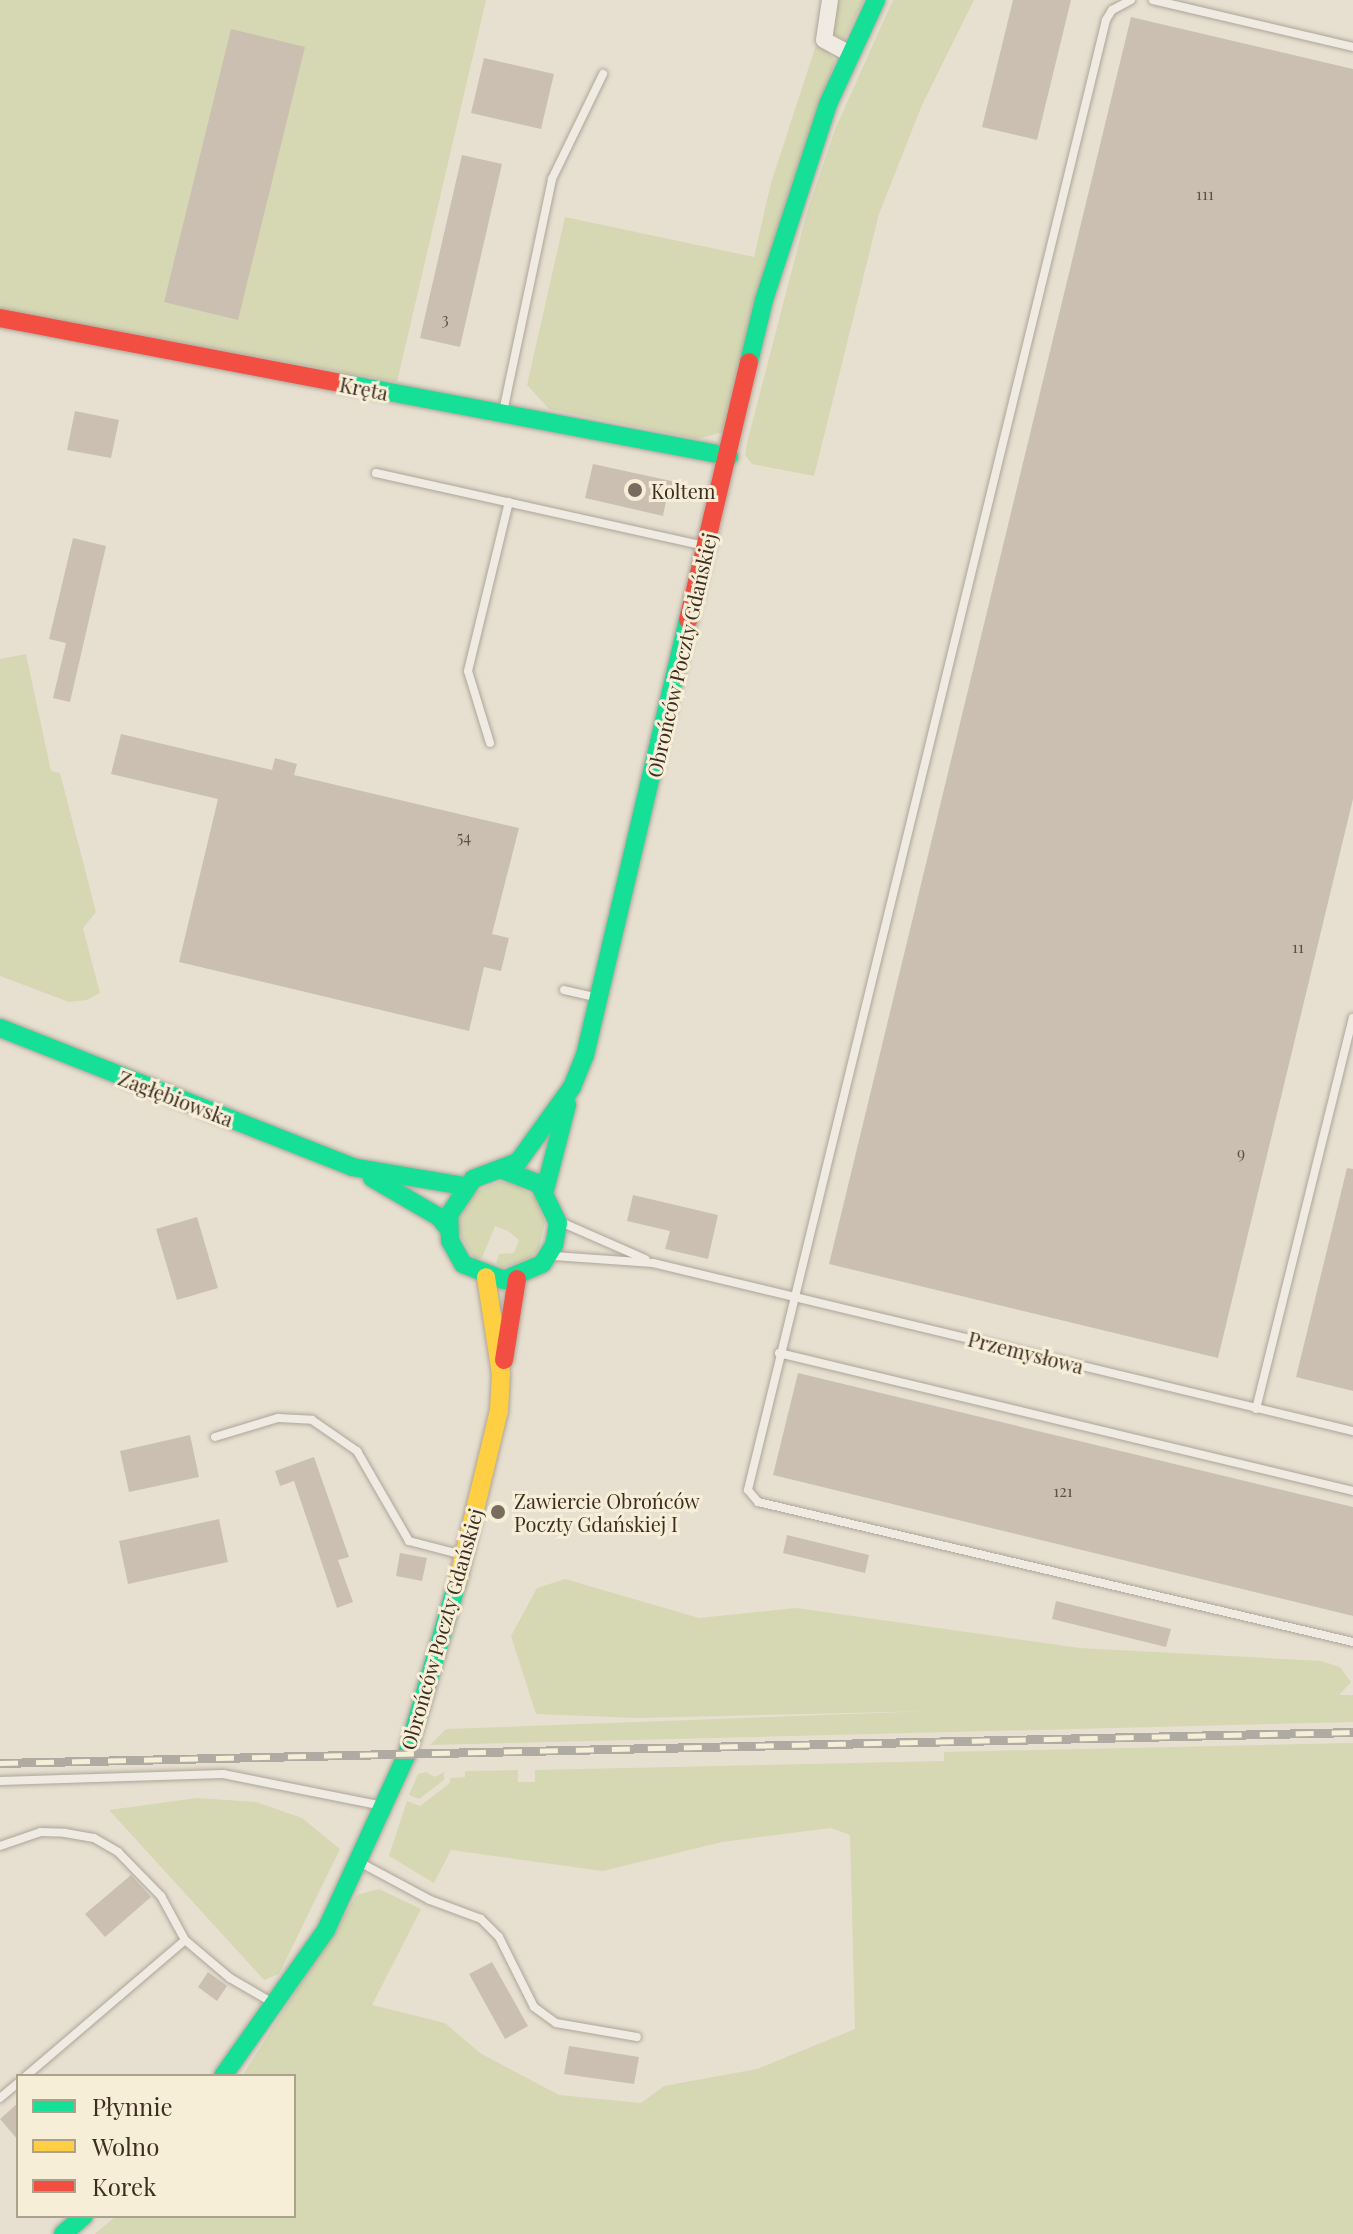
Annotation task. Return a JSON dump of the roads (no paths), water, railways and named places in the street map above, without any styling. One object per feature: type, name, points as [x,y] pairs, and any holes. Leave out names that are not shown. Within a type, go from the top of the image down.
[{"type":"street","points":[[830,0],[824,40],[850,54]]},
{"type":"street","name":"Obrońców Poczty Gdańskiej","points":[[545,1190],[544,1178],[599,998],[790,206],[850,54],[876,0]]},
{"type":"street","name":"Kręta","points":[[0,318],[729,456]]},
{"type":"street","name":"Zagłębiowska","points":[[0,1028],[352,1167],[439,1217],[448,1228]]},
{"type":"street","name":"Obrońców Poczty Gdańskiej","points":[[503,1170],[518,1162],[572,1087]]},
{"type":"street","name":"Zagłębiowska","points":[[352,1167],[464,1186]]},
{"type":"street","points":[[503,1170],[524,1174],[545,1190],[557,1215],[557,1233],[546,1259],[517,1279],[486,1277],[463,1264],[448,1228],[453,1202],[464,1186],[503,1170]]},
{"type":"street","name":"Obrońców Poczty Gdańskiej","points":[[486,1277],[501,1374]]},
{"type":"street","name":"Obrońców Poczty Gdańskiej","points":[[225,2074],[277,2006],[326,1930],[387,1807],[434,1672],[464,1556],[499,1411],[501,1374],[517,1279]]},
{"type":"street","points":[[63,2234],[82,2218]]},
{"type":"lane","points":[[1131,0],[1112,10],[1106,20],[819,1207],[779,1353],[748,1485],[750,1496],[758,1502],[1353,1642]]},
{"type":"lane","points":[[1153,0],[1353,47]]},
{"type":"lane","points":[[503,414],[552,179],[603,74]]},
{"type":"lane","points":[[376,473],[707,546]]},
{"type":"lane","points":[[490,743],[468,671],[509,502]]},
{"type":"lane","points":[[564,990],[599,998]]},
{"type":"lane","points":[[1256,1409],[1353,1018]]},
{"type":"lane","points":[[557,1215],[566,1225],[653,1263]]},
{"type":"lane","points":[[546,1259],[653,1263]]},
{"type":"lane","name":"Przemysłowa","points":[[653,1263],[1353,1431]]},
{"type":"lane","points":[[779,1353],[1353,1491]]},
{"type":"lane","points":[[215,1437],[278,1418],[312,1420],[357,1451],[409,1541],[464,1556]]},
{"type":"lane","points":[[0,1781],[223,1774],[387,1807]]},
{"type":"lane","points":[[0,1846],[41,1832],[94,1838],[142,1872],[185,1940],[230,1978],[277,2006]]},
{"type":"lane","points":[[360,1862],[430,1900],[481,1919],[499,1937],[534,2007],[556,2023],[637,2037]]},
{"type":"lane","points":[[28,2074],[185,1940]]},
{"type":"lane","points":[[0,2098],[16,2085]]},
{"type":"railway","points":[[0,1763],[1353,1732]]},
{"type":"place","name":"Koltem","points":[[635,490]]},
{"type":"place","name":"Zawiercie Obrońców Poczty Gdańskiej I","points":[[498,1512]]}]
